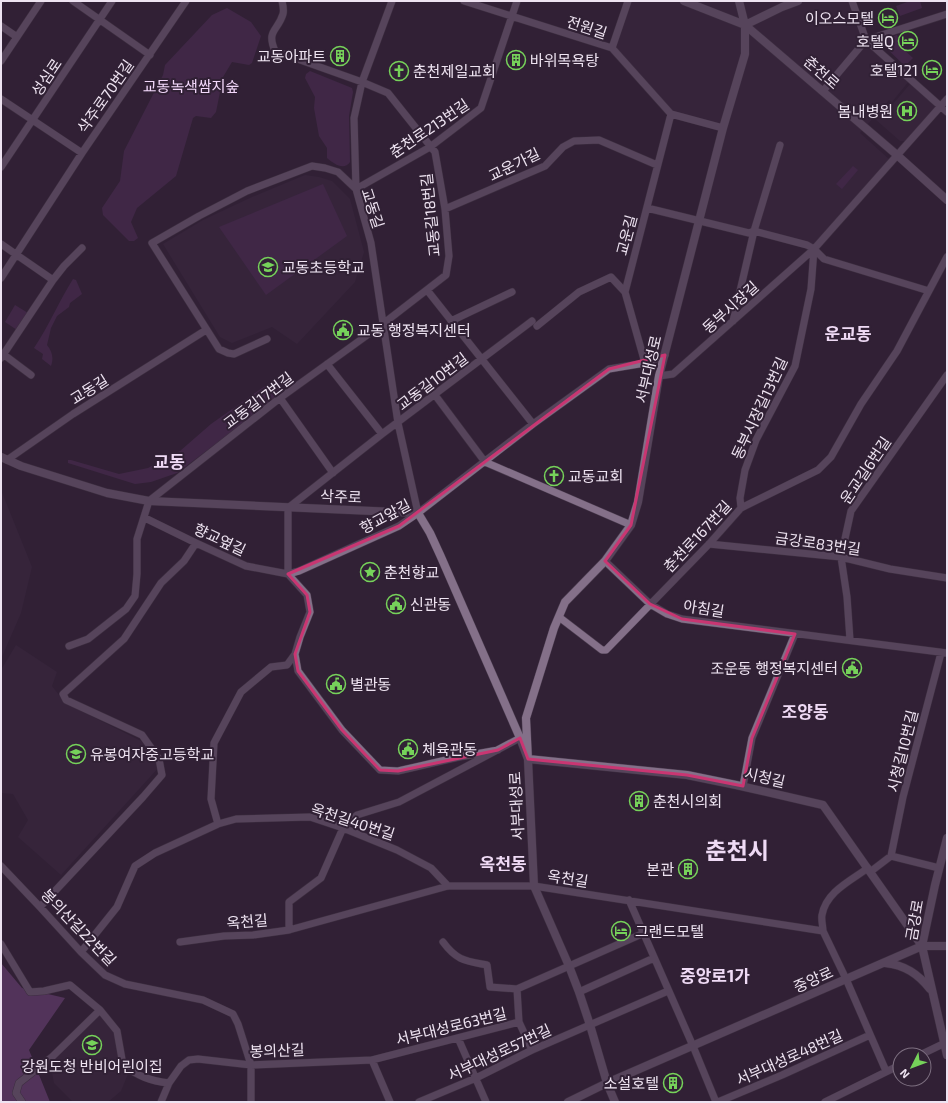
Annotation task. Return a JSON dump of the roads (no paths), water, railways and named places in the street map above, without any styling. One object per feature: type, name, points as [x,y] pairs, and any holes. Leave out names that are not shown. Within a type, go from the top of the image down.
[{"type":"street","points":[[1,61],[41,1]]},
{"type":"street","name":"삭주로70번길","points":[[73,1],[150,55]]},
{"type":"street","name":"성심로","points":[[1,167],[112,1]]},
{"type":"street","name":"삭주로70번길","points":[[1,278],[82,153],[186,1]]},
{"type":"street","name":"교동길18번길","points":[[282,1],[283,13],[271,35],[272,45],[275,51],[362,82],[388,93],[435,152],[445,209],[449,256],[446,275],[384,323]]},
{"type":"street","points":[[356,189],[354,118],[362,82],[392,1]]},
{"type":"street","name":"전원길","points":[[464,1],[612,48],[671,114]]},
{"type":"street","name":"춘천로213번길","points":[[356,189],[430,147],[481,108],[518,1]]},
{"type":"street","points":[[612,48],[628,1]]},
{"type":"street","name":"춘천로","points":[[684,1],[700,3],[745,25],[897,155],[947,200]]},
{"type":"street","name":"서부대성로","points":[[615,1102],[607,1084],[579,992],[534,886],[526,718],[554,628],[565,602],[605,561],[632,525],[638,502],[659,376],[699,221],[745,54],[745,25],[739,1]]},
{"type":"street","points":[[745,25],[798,1]]},
{"type":"street","points":[[852,1],[866,40],[947,112]]},
{"type":"street","points":[[823,91],[866,40],[947,14]]},
{"type":"street","points":[[1,26],[17,37]]},
{"type":"street","name":"삭주로70번길","points":[[1,99],[82,153]]},
{"type":"street","name":"동부시장길","points":[[659,376],[673,374],[814,249],[947,99]]},
{"type":"street","points":[[671,114],[724,128]]},
{"type":"street","name":"교운길","points":[[625,292],[671,114]]},
{"type":"street","name":"교운가길","points":[[445,209],[545,166],[563,147],[574,141],[599,140],[657,165]]},
{"type":"street","points":[[733,321],[754,231],[780,145]]},
{"type":"street","name":"교동길","points":[[267,339],[234,354],[219,349],[152,243],[247,191],[312,166],[338,172],[356,189],[370,243],[384,323],[398,423],[418,514]]},
{"type":"street","points":[[647,208],[749,233],[754,231],[807,245],[814,249],[824,260],[928,291]]},
{"type":"street","points":[[1,244],[53,280]]},
{"type":"street","points":[[31,375],[2,356],[53,280],[64,266],[82,248]]},
{"type":"street","name":"동부시장길13번길","points":[[741,508],[740,498],[745,470],[756,440],[795,366],[811,289],[814,249]]},
{"type":"street","name":"춘천로167번길","points":[[559,617],[602,650],[606,650],[709,544],[741,508],[818,470],[831,457],[861,404],[897,351],[947,257]]},
{"type":"street","name":"교동길10번길","points":[[288,508],[382,434],[482,360],[579,292],[611,277],[625,292]]},
{"type":"street","name":"교동길10번길","points":[[427,290],[482,360]]},
{"type":"street","points":[[451,320],[512,292]]},
{"type":"street","points":[[625,292],[645,363]]},
{"type":"street","name":"교동길17번길","points":[[149,501],[280,398],[384,323]]},
{"type":"street","name":"교동길","points":[[4,458],[206,330]]},
{"type":"street","name":"향교앞길","points":[[288,574],[299,571],[399,526],[418,514],[533,424],[609,369],[645,363],[665,355]]},
{"type":"street","points":[[482,360],[533,424]]},
{"type":"street","points":[[328,364],[382,434]]},
{"type":"street","name":"운교길6번길","points":[[850,640],[847,597],[841,556],[851,511],[947,375]]},
{"type":"street","points":[[435,395],[485,462],[632,525]]},
{"type":"street","points":[[280,398],[333,473]]},
{"type":"street","name":"삭주로","points":[[4,458],[21,466],[107,493],[149,501],[418,514]]},
{"type":"street","points":[[69,646],[88,639],[126,609],[135,596],[137,539],[145,518],[149,501]]},
{"type":"street","points":[[218,824],[211,799],[214,743],[241,692],[271,667],[287,665],[295,654],[310,612],[307,595],[288,574],[288,508]]},
{"type":"street","points":[[418,514],[430,533],[441,557],[528,759]]},
{"type":"street","name":"향교옆길","points":[[145,518],[246,566],[288,574]]},
{"type":"street","points":[[40,907],[144,797],[162,775],[159,759],[142,735],[66,700],[63,694],[124,639],[161,583],[184,561],[196,543]]},
{"type":"street","name":"금강로83번길","points":[[709,544],[841,556],[890,569],[947,578]]},
{"type":"street","name":"아침길","points":[[605,561],[650,604],[668,614],[682,619],[944,653]]},
{"type":"street","points":[[743,786],[752,738],[795,634]]},
{"type":"street","name":"시청길10번길","points":[[891,856],[903,797],[944,653]]},
{"type":"street","points":[[295,654],[298,671],[342,730],[380,770],[398,771],[498,750]]},
{"type":"street","points":[[290,930],[289,902],[321,878],[343,828],[357,814],[399,802],[520,738]]},
{"type":"street","name":"시청길","points":[[528,759],[687,775],[743,786],[823,805],[922,946]]},
{"type":"street","name":"옥천길40번길","points":[[81,952],[116,908],[136,866],[155,853],[218,824],[236,819],[310,817],[343,828],[398,850],[431,868],[448,886]]},
{"type":"street","name":"금강로","points":[[947,838],[922,946],[946,1043],[947,1055]]},
{"type":"street","points":[[886,1071],[846,979],[823,931],[821,917],[825,903],[833,893],[891,856],[939,868]]},
{"type":"street","name":"봉의산길22번길","points":[[1,866],[81,952],[105,975],[125,984],[203,1000],[233,1014],[238,1024],[251,1065],[251,1102]]},
{"type":"street","name":"옥천길","points":[[180,942],[290,930],[448,886],[534,886],[710,912],[823,931]]},
{"type":"street","points":[[629,900],[717,1102]]},
{"type":"street","name":"서부대성로63번길","points":[[372,1060],[519,1022],[517,989],[644,933]]},
{"type":"street","points":[[443,942],[449,951],[462,960],[487,965],[490,987],[517,989]]},
{"type":"street","points":[[1,944],[30,992],[44,991],[70,984],[100,1010],[117,1031],[123,1065],[138,1075],[156,1081],[169,1083]]},
{"type":"street","name":"중앙로","points":[[568,1102],[922,946],[947,946]]},
{"type":"street","points":[[579,992],[654,958]]},
{"type":"street","points":[[884,963],[894,964],[916,973],[932,991]]},
{"type":"street","name":"서부대성로57번길","points":[[419,1102],[476,1078],[532,1050],[668,991]]},
{"type":"street","points":[[22,1102],[16,1093],[19,1083],[52,1057],[100,1010]]},
{"type":"street","points":[[519,1022],[532,1050]]},
{"type":"street","name":"서부대성로48번길","points":[[717,1102],[782,1075],[870,1034]]},
{"type":"street","points":[[458,1038],[486,1102]]},
{"type":"street","points":[[932,1049],[946,1043]]},
{"type":"street","name":"봉의산길","points":[[161,1102],[169,1083],[181,1066],[189,1060],[198,1059],[251,1065],[318,1061],[339,1062],[372,1060]]},
{"type":"street","points":[[372,1060],[390,1102]]},
{"type":"street","points":[[825,1102],[892,1068]]},
{"type":"place","name":"이오스모텔","points":[[888,18]]},
{"type":"place","name":"호텔Q","points":[[908,41]]},
{"type":"place","name":"교동아파트","points":[[340,56]]},
{"type":"place","name":"바위목욕탕","points":[[516,60]]},
{"type":"place","name":"호텔121","points":[[932,70]]},
{"type":"place","name":"춘천제일교회","points":[[399,71]]},
{"type":"place","name":"봄내병원","points":[[907,111]]},
{"type":"place","name":"교동초등학교","points":[[268,267]]},
{"type":"place","name":"교동 행정복지센터","points":[[343,330]]},
{"type":"place","name":"교동교회","points":[[554,476]]},
{"type":"place","name":"춘천향교","points":[[370,572]]},
{"type":"place","name":"신관동","points":[[396,604]]},
{"type":"place","name":"조운동 행정복지센터","points":[[852,668]]},
{"type":"place","name":"별관동","points":[[336,684]]},
{"type":"place","name":"체육관동","points":[[408,749]]},
{"type":"place","name":"유봉여자중고등학교","points":[[76,754]]},
{"type":"place","name":"춘천시의회","points":[[639,801]]},
{"type":"place","name":"본관","points":[[688,869]]},
{"type":"place","name":"그랜드모텔","points":[[621,931]]},
{"type":"place","name":"강원도청 반비어린이집","points":[[92,1045]]},
{"type":"place","name":"소설호텔","points":[[673,1083]]},
{"type":"district","name":"운교동","points":[[848,333]]},
{"type":"district","name":"교동","points":[[169,461]]},
{"type":"district","name":"조양동","points":[[805,711]]},
{"type":"district","name":"춘천시","points":[[737,850]]},
{"type":"district","name":"옥천동","points":[[503,863]]},
{"type":"district","name":"중앙로1가","points":[[715,975]]},
{"type":"park label","name":"교동녹색쌈지숲","points":[[191,86]]}]
